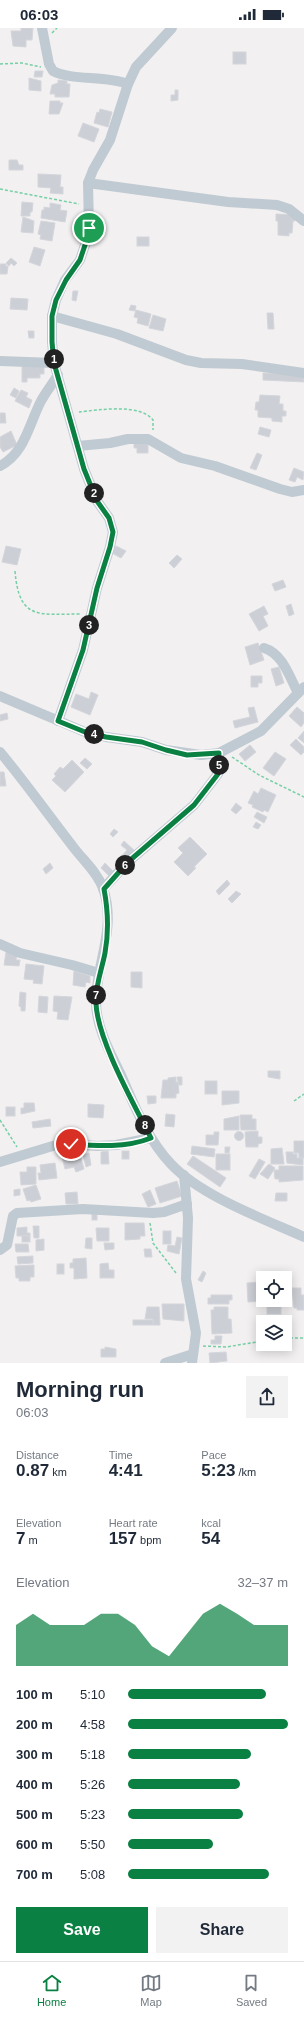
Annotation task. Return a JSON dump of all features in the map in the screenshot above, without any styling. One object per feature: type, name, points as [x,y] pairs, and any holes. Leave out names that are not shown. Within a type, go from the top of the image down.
[{"type":"street","points":[[42,28],[50,68],[56,73],[111,80],[128,84]]},
{"type":"street","points":[[58,721],[81,657],[113,532],[109,518],[97,501],[89,482],[54,363],[52,316],[56,300],[66,280],[80,260],[86,242],[89,204],[88,184],[92,170],[110,140],[128,84],[136,67],[172,28]]},
{"type":"street","points":[[88,184],[228,202],[277,205],[289,209],[304,221]]},
{"type":"street","points":[[52,316],[117,334],[186,360],[201,363],[242,364],[304,373]]},
{"type":"street","points":[[0,361],[54,363]]},
{"type":"street","points":[[0,466],[16,454],[42,401],[58,375]]},
{"type":"street","points":[[78,446],[110,443],[128,439],[148,439],[181,458],[215,466],[280,489],[292,492],[304,490]]},
{"type":"street","points":[[0,696],[85,732],[106,737],[142,742],[187,755],[222,752],[261,731],[301,690],[282,661],[272,651],[264,648]]},
{"type":"street","points":[[0,752],[89,865],[104,889],[108,919],[105,952],[99,974],[96,1002],[99,1023],[128,1092],[151,1138],[171,1165],[206,1191],[304,1237]]},
{"type":"street","points":[[104,889],[128,862],[194,805],[218,774],[222,752]]},
{"type":"street","points":[[0,944],[20,953],[72,964],[99,974]]},
{"type":"street","points":[[0,1162],[56,1145],[116,1145],[151,1138]]},
{"type":"street","points":[[166,1363],[193,1354],[196,1333],[186,1279],[188,1218],[184,1175]]},
{"type":"street","points":[[0,1250],[7,1245],[13,1216],[17,1213],[83,1209],[148,1213],[164,1212],[187,1204]]},
{"type":"path","points":[[0,64],[22,63],[50,68]]},
{"type":"path","points":[[0,189],[60,201],[89,204]]},
{"type":"path","points":[[69,413],[110,410],[140,411],[146,413],[153,420],[154,426],[151,435],[155,444]]},
{"type":"path","points":[[15,571],[16,592],[31,612],[48,614],[91,614]]},
{"type":"path","points":[[222,752],[259,775],[304,797]]},
{"type":"path","points":[[294,1101],[304,1094]]},
{"type":"path","points":[[0,1120],[20,1155]]},
{"type":"path","points":[[148,1213],[153,1243],[176,1273],[186,1279]]},
{"type":"path","points":[[292,1338],[304,1338]]},
{"type":"path","points":[[193,1354],[256,1342]]},
{"type":"building","points":[[21,28],[33,28],[32,40],[26,40],[26,47],[13,46],[11,31],[21,31]]},
{"type":"building","points":[[233,52],[246,52],[246,64],[233,64]]},
{"type":"building","points":[[35,71],[43,71],[42,77],[34,77]]},
{"type":"building","points":[[29,78],[41,81],[41,91],[29,90]]},
{"type":"building","points":[[58,80],[67,81],[67,84],[70,84],[69,97],[55,97],[55,94],[50,94],[52,85],[58,83]]},
{"type":"building","points":[[175,90],[178,90],[178,100],[171,101],[171,95],[175,95]]},
{"type":"building","points":[[50,101],[60,101],[60,103],[63,103],[59,114],[49,114]]},
{"type":"building","points":[[100,109],[112,112],[108,127],[94,123],[97,112],[99,113]]},
{"type":"building","points":[[83,123],[99,129],[94,142],[78,136]]},
{"type":"building","points":[[9,160],[17,160],[19,165],[23,165],[23,170],[9,170]]},
{"type":"building","points":[[38,174],[61,175],[60,187],[63,187],[63,194],[50,193],[51,188],[38,187]]},
{"type":"building","points":[[22,202],[33,203],[30,216],[21,216]]},
{"type":"building","points":[[50,203],[61,205],[60,210],[67,211],[65,222],[41,218],[42,210],[44,210],[44,207],[50,208]]},
{"type":"building","points":[[276,214],[295,215],[292,233],[289,233],[289,236],[278,235],[278,221],[276,221]]},
{"type":"building","points":[[23,217],[34,221],[33,233],[21,232]]},
{"type":"building","points":[[41,221],[55,223],[52,241],[40,239],[41,235],[38,234]]},
{"type":"building","points":[[137,237],[149,237],[149,246],[137,246]]},
{"type":"building","points":[[34,247],[45,250],[40,266],[29,262]]},
{"type":"building","points":[[11,258],[17,263],[14,266],[11,263],[9,266],[6,263]]},
{"type":"building","points":[[0,264],[6,264],[6,266],[8,266],[7,274],[0,274]]},
{"type":"building","points":[[73,291],[78,291],[76,301],[72,300]]},
{"type":"building","points":[[11,298],[28,299],[27,310],[10,309]]},
{"type":"building","points":[[131,305],[136,306],[135,311],[129,310]]},
{"type":"building","points":[[136,310],[151,314],[148,326],[137,323],[138,318],[134,317]]},
{"type":"building","points":[[267,313],[273,313],[274,329],[268,329]]},
{"type":"building","points":[[153,315],[166,319],[163,331],[149,328]]},
{"type":"building","points":[[28,331],[34,331],[34,338],[29,338]]},
{"type":"building","points":[[22,366],[44,366],[44,374],[40,374],[40,378],[27,378],[27,382],[22,382]]},
{"type":"building","points":[[263,373],[304,375],[304,382],[263,380]]},
{"type":"building","points":[[14,388],[19,391],[16,398],[10,395]]},
{"type":"building","points":[[21,390],[28,393],[26,397],[32,400],[29,408],[15,401]]},
{"type":"building","points":[[260,395],[280,396],[279,404],[283,404],[283,411],[286,411],[286,416],[282,416],[282,422],[272,421],[272,418],[258,417],[258,410],[255,410],[256,402],[259,402]]},
{"type":"building","points":[[0,413],[5,413],[6,423],[0,423]]},
{"type":"building","points":[[260,427],[271,430],[269,437],[258,434]]},
{"type":"building","points":[[11,431],[17,445],[3,452],[0,447],[0,437]]},
{"type":"building","points":[[134,440],[148,440],[148,453],[137,453],[137,448],[134,448]]},
{"type":"building","points":[[257,453],[262,455],[256,470],[250,468]]},
{"type":"building","points":[[294,468],[304,472],[303,480],[297,477],[295,482],[289,480]]},
{"type":"building","points":[[6,546],[21,549],[17,565],[2,562]]},
{"type":"building","points":[[116,546],[126,551],[121,558],[112,553]]},
{"type":"building","points":[[177,555],[182,559],[174,568],[169,563]]},
{"type":"building","points":[[283,580],[286,587],[275,591],[272,584]]},
{"type":"building","points":[[291,604],[294,614],[289,616],[286,606]]},
{"type":"building","points":[[264,606],[268,614],[263,616],[268,626],[259,631],[249,614]]},
{"type":"building","points":[[258,643],[264,660],[250,665],[245,647]]},
{"type":"building","points":[[279,667],[284,683],[276,686],[271,669]]},
{"type":"building","points":[[251,676],[262,676],[262,683],[258,683],[258,687],[251,687]]},
{"type":"building","points":[[91,692],[98,695],[90,715],[71,707],[76,694],[89,699]]},
{"type":"building","points":[[254,707],[258,722],[235,728],[233,721],[250,717],[248,708]]},
{"type":"building","points":[[297,707],[304,713],[304,723],[301,727],[289,716]]},
{"type":"building","points":[[7,713],[8,719],[0,721],[0,715]]},
{"type":"building","points":[[304,731],[304,743],[298,738]]},
{"type":"building","points":[[296,739],[304,747],[304,752],[301,755],[290,745]]},
{"type":"building","points":[[250,745],[256,752],[245,761],[239,754]]},
{"type":"building","points":[[275,752],[286,759],[274,776],[263,768]]},
{"type":"building","points":[[85,758],[92,764],[87,769],[80,763]]},
{"type":"building","points":[[72,760],[84,772],[65,792],[52,780],[56,776],[54,774],[60,767],[63,769]]},
{"type":"building","points":[[0,772],[4,772],[6,786],[0,786]]},
{"type":"building","points":[[261,788],[276,795],[268,812],[264,810],[263,812],[252,807],[253,805],[248,803],[254,791],[258,794]]},
{"type":"building","points":[[236,803],[242,808],[236,814],[231,810]]},
{"type":"building","points":[[257,812],[267,817],[264,823],[254,817]]},
{"type":"building","points":[[256,822],[261,825],[258,829],[253,827]]},
{"type":"building","points":[[114,829],[118,832],[113,837],[110,834]]},
{"type":"building","points":[[190,837],[207,854],[194,867],[196,868],[188,876],[174,862],[183,853],[178,848]]},
{"type":"building","points":[[124,841],[135,851],[125,862],[120,858],[127,850],[121,845]]},
{"type":"building","points":[[50,863],[53,868],[46,874],[43,869]]},
{"type":"building","points":[[105,863],[113,871],[109,876],[101,868]]},
{"type":"building","points":[[227,880],[230,884],[219,895],[216,891]]},
{"type":"building","points":[[236,891],[241,894],[232,903],[228,899]]},
{"type":"building","points":[[6,952],[17,954],[16,960],[20,960],[19,966],[4,965]]},
{"type":"building","points":[[26,964],[44,966],[42,984],[33,983],[34,980],[24,979]]},
{"type":"building","points":[[74,971],[90,976],[90,983],[86,982],[85,987],[73,985]]},
{"type":"building","points":[[131,972],[142,972],[142,988],[131,987]]},
{"type":"building","points":[[20,992],[26,993],[25,1011],[21,1011],[21,1007],[19,1006]]},
{"type":"building","points":[[39,996],[48,997],[47,1013],[38,1012]]},
{"type":"building","points":[[54,996],[72,997],[68,1020],[57,1019],[58,1012],[53,1011]]},
{"type":"building","points":[[268,1071],[280,1071],[280,1079],[268,1077]]},
{"type":"building","points":[[176,1077],[179,1093],[176,1094],[176,1098],[161,1098],[163,1080]]},
{"type":"building","points":[[177,1077],[182,1077],[182,1085],[179,1085]]},
{"type":"building","points":[[205,1081],[217,1081],[217,1094],[205,1094]]},
{"type":"building","points":[[222,1091],[239,1091],[239,1103],[222,1105]]},
{"type":"building","points":[[147,1096],[156,1096],[156,1103],[148,1104]]},
{"type":"building","points":[[24,1103],[34,1103],[35,1111],[21,1114],[21,1108],[24,1108]]},
{"type":"building","points":[[88,1104],[104,1105],[103,1118],[88,1117]]},
{"type":"building","points":[[6,1107],[15,1107],[15,1116],[6,1116]]},
{"type":"building","points":[[166,1114],[175,1115],[174,1127],[165,1126]]},
{"type":"building","points":[[240,1115],[252,1115],[252,1119],[256,1119],[256,1130],[241,1130]]},
{"type":"building","points":[[239,1116],[239,1130],[224,1130],[224,1119]]},
{"type":"building","points":[[50,1119],[51,1126],[33,1128],[32,1122]]},
{"type":"building","points":[[258,1131],[258,1137],[262,1137],[262,1143],[258,1144],[258,1147],[246,1147],[245,1132]]},
{"type":"building","points":[[214,1132],[219,1132],[218,1145],[206,1145],[206,1135],[214,1135]]},
{"type":"building","points":[[237,1132],[241,1132],[243,1136],[241,1140],[237,1140],[235,1138],[235,1134]]},
{"type":"building","points":[[294,1141],[304,1141],[304,1158],[299,1158],[299,1153],[294,1153]]},
{"type":"building","points":[[192,1146],[215,1149],[214,1157],[191,1154]]},
{"type":"building","points":[[225,1147],[230,1147],[229,1153],[225,1153]]},
{"type":"building","points":[[282,1148],[284,1164],[271,1164],[271,1149]]},
{"type":"building","points":[[108,1151],[109,1164],[101,1164],[101,1152]]},
{"type":"building","points":[[122,1151],[129,1151],[129,1159],[122,1159]]},
{"type":"building","points":[[79,1152],[84,1169],[76,1172],[74,1167],[65,1169],[62,1157]]},
{"type":"building","points":[[286,1152],[293,1152],[293,1154],[297,1154],[297,1158],[303,1158],[303,1165],[287,1163]]},
{"type":"building","points":[[89,1153],[91,1165],[86,1167],[83,1155]]},
{"type":"building","points":[[216,1154],[230,1154],[230,1170],[216,1170]]},
{"type":"building","points":[[193,1156],[226,1178],[220,1187],[187,1164]]},
{"type":"building","points":[[259,1159],[265,1162],[255,1179],[249,1176]]},
{"type":"building","points":[[55,1163],[57,1178],[39,1180],[38,1173],[41,1173],[40,1165]]},
{"type":"building","points":[[269,1164],[275,1168],[268,1179],[260,1174]]},
{"type":"building","points":[[279,1166],[303,1166],[303,1180],[279,1182],[279,1179],[275,1179],[274,1170],[279,1170]]},
{"type":"building","points":[[27,1167],[36,1167],[36,1184],[21,1185],[20,1172],[27,1172]]},
{"type":"building","points":[[177,1181],[182,1196],[160,1203],[155,1188]]},
{"type":"building","points":[[36,1185],[41,1199],[31,1202],[30,1200],[27,1201],[23,1189]]},
{"type":"building","points":[[20,1189],[20,1195],[14,1196],[14,1190]]},
{"type":"building","points":[[150,1190],[156,1204],[148,1207],[142,1194]]},
{"type":"building","points":[[77,1192],[78,1204],[66,1204],[65,1193]]},
{"type":"building","points":[[276,1193],[287,1193],[287,1201],[275,1201]]},
{"type":"building","points":[[92,1214],[97,1214],[97,1220],[92,1220]]},
{"type":"building","points":[[125,1223],[144,1223],[145,1236],[140,1236],[140,1239],[125,1240]]},
{"type":"building","points":[[33,1226],[39,1226],[39,1238],[34,1238]]},
{"type":"building","points":[[27,1227],[27,1233],[30,1233],[30,1236],[17,1236],[17,1228]]},
{"type":"building","points":[[96,1228],[109,1228],[109,1241],[97,1241]]},
{"type":"building","points":[[163,1231],[171,1231],[171,1244],[163,1244]]},
{"type":"building","points":[[22,1236],[30,1236],[30,1242],[22,1242]]},
{"type":"building","points":[[177,1237],[182,1238],[179,1254],[167,1251],[168,1245],[175,1246]]},
{"type":"building","points":[[86,1238],[92,1238],[92,1249],[85,1248]]},
{"type":"building","points":[[44,1239],[44,1250],[36,1251],[36,1240]]},
{"type":"building","points":[[104,1243],[114,1243],[114,1249],[105,1250]]},
{"type":"building","points":[[15,1244],[28,1244],[29,1252],[16,1252]]},
{"type":"building","points":[[144,1249],[151,1249],[152,1257],[145,1257]]},
{"type":"building","points":[[33,1256],[33,1263],[18,1264],[17,1257]]},
{"type":"building","points":[[86,1258],[87,1278],[74,1279],[74,1268],[70,1268],[70,1263],[73,1263],[73,1259]]},
{"type":"building","points":[[108,1263],[109,1270],[114,1270],[114,1278],[100,1278],[100,1264]]},
{"type":"building","points":[[57,1264],[64,1264],[64,1274],[57,1274]]},
{"type":"building","points":[[34,1265],[34,1277],[30,1277],[30,1281],[19,1281],[19,1278],[16,1278],[15,1266]]},
{"type":"building","points":[[203,1271],[206,1273],[202,1282],[198,1280]]},
{"type":"building","points":[[256,1282],[256,1302],[248,1302],[247,1283]]},
{"type":"building","points":[[292,1288],[301,1288],[301,1295],[304,1295],[304,1310],[297,1310],[297,1308],[294,1308]]},
{"type":"building","points":[[211,1295],[232,1295],[232,1300],[229,1300],[229,1304],[208,1304],[208,1298],[211,1298]]},
{"type":"building","points":[[162,1304],[184,1304],[184,1321],[163,1319]]},
{"type":"building","points":[[147,1307],[159,1307],[160,1325],[153,1325],[153,1319],[145,1319]]},
{"type":"building","points":[[214,1307],[228,1307],[228,1319],[231,1319],[232,1333],[212,1334],[211,1310],[214,1310]]},
{"type":"building","points":[[267,1307],[281,1307],[281,1314],[267,1314]]},
{"type":"building","points":[[133,1320],[153,1320],[153,1325],[133,1325]]},
{"type":"building","points":[[215,1336],[222,1336],[221,1344],[211,1344],[211,1340],[215,1340]]},
{"type":"building","points":[[105,1347],[116,1349],[116,1357],[101,1357],[101,1349],[105,1349]]},
{"type":"building","points":[[226,1352],[227,1361],[210,1363],[209,1353]]},
{"type":"route","points":[[71,1144],[97,1146],[116,1145],[151,1138],[117,1068],[99,1023],[96,992],[105,952],[108,919],[104,889],[128,862],[194,805],[218,774],[219,769],[219,753],[187,755],[142,742],[106,737],[85,732],[58,721],[83,650],[97,588],[110,547],[113,532],[109,518],[97,501],[84,469],[66,400],[54,363],[52,342],[52,316],[56,300],[66,280],[80,260],[89,228]]}]
